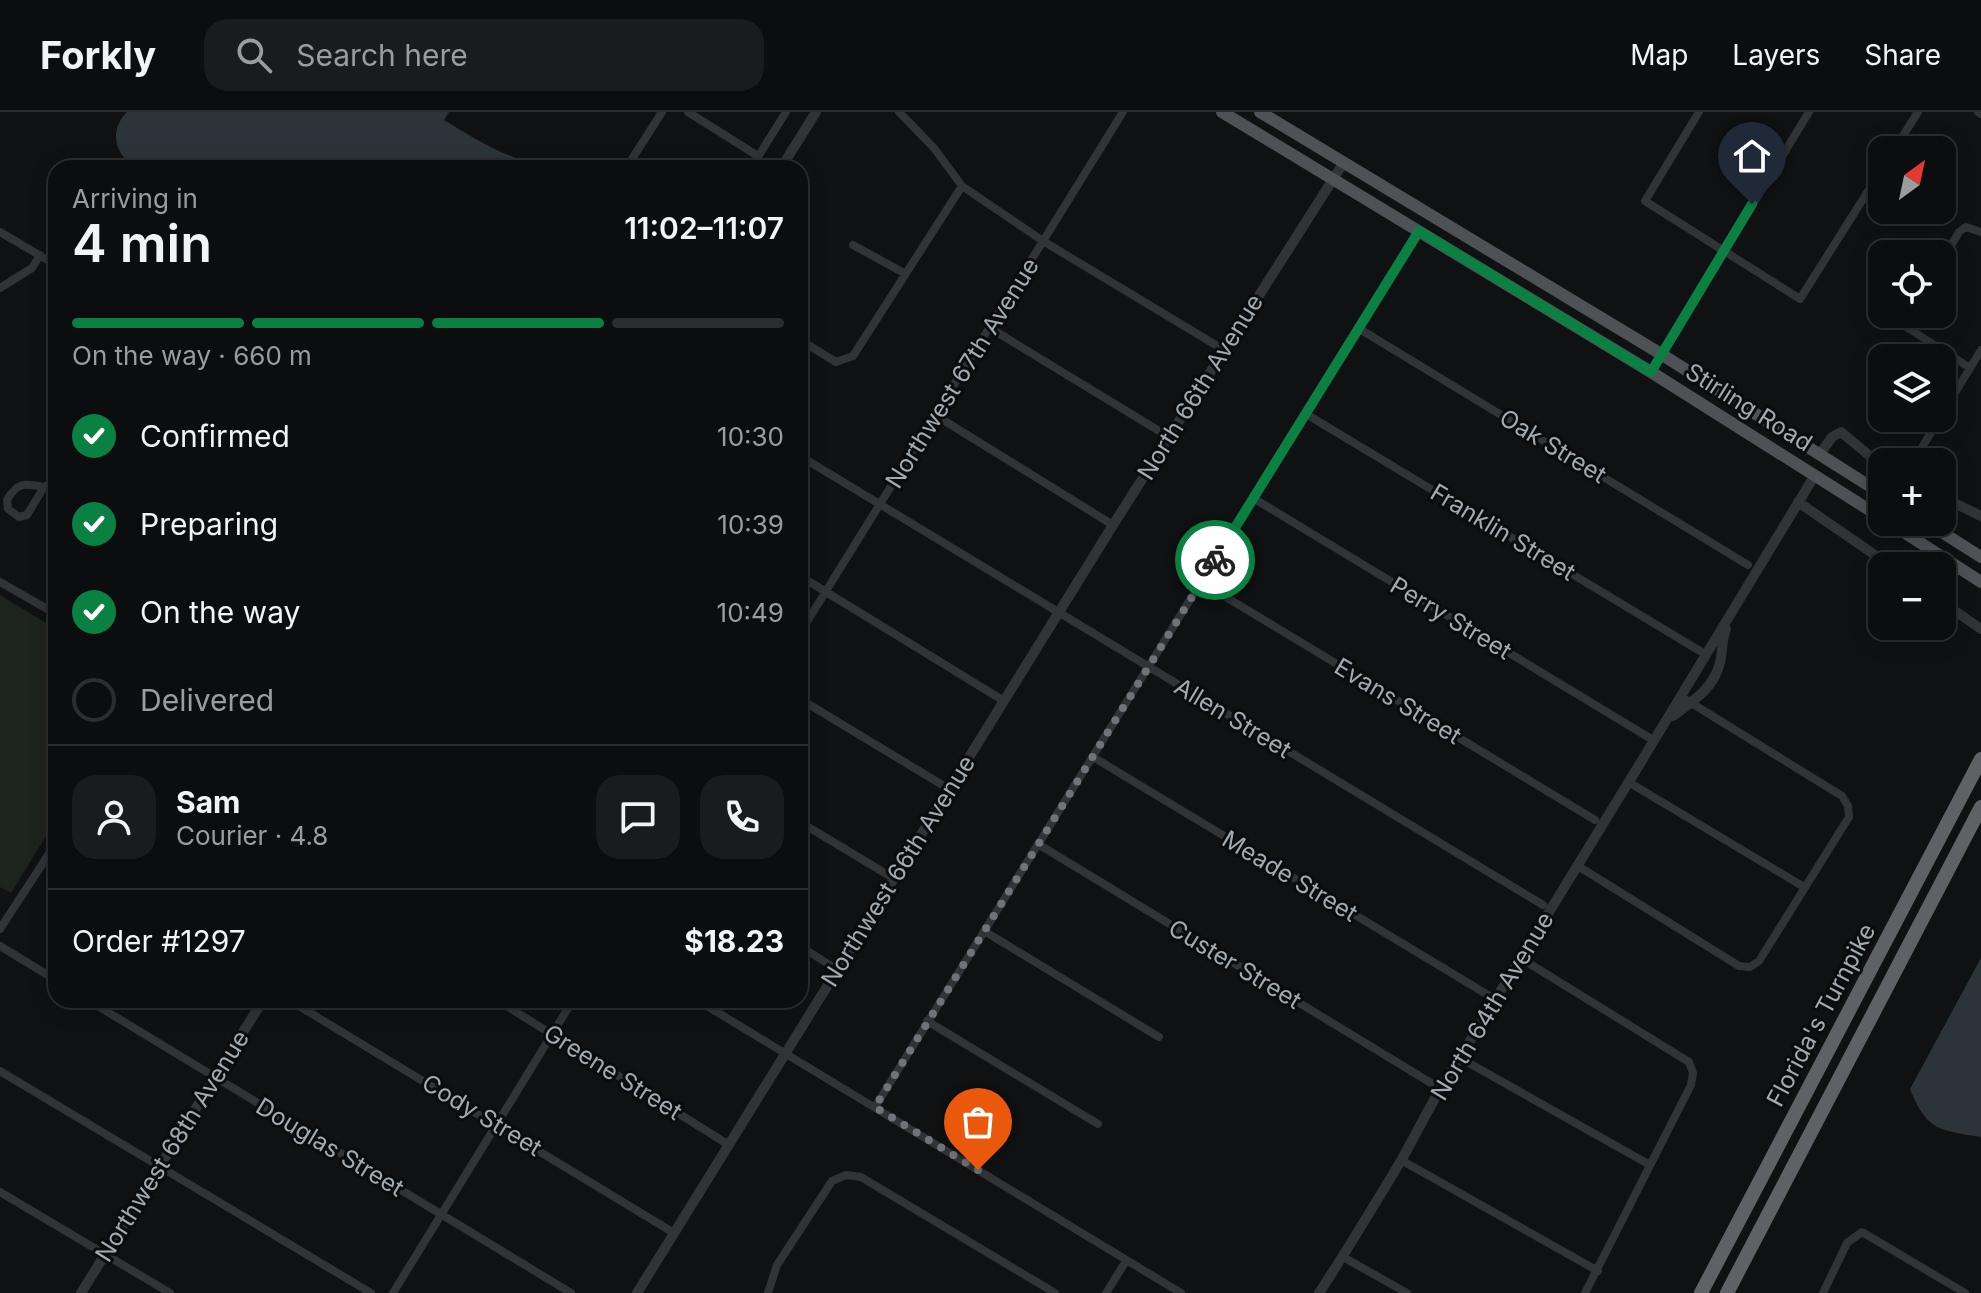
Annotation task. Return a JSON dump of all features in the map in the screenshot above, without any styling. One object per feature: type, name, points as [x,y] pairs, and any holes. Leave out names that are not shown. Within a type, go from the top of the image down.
[{"type":"highway","name":"Florida's Turnpike","points":[[1701,1293],[1981,759]]},
{"type":"highway","name":"Florida's Turnpike","points":[[1727,1293],[1981,807]]},
{"type":"main road","name":"Stirling Road","points":[[1222,112],[1651,372],[1868,509]]},
{"type":"main road","name":"Stirling Road","points":[[1260,112],[1661,354],[1868,485]]},
{"type":"main road","points":[[1910,536],[1981,582]]},
{"type":"main road","points":[[1948,536],[1981,557]]},
{"type":"street","points":[[632,160],[662,112]]},
{"type":"street","points":[[688,112],[758,156]]},
{"type":"street","points":[[756,160],[786,112]]},
{"type":"street","points":[[786,160],[816,112]]},
{"type":"street","points":[[899,112],[934,148],[962,186],[1043,241],[1224,350]]},
{"type":"street","name":"Northwest 67th Avenue","points":[[808,620],[1123,112]]},
{"type":"street","points":[[1699,112],[1645,201],[1800,299],[1868,191]]},
{"type":"street","points":[[1651,372],[1809,112]]},
{"type":"street","points":[[1903,136],[1918,112]]},
{"type":"street","name":"North 66th Avenue","points":[[1059,613],[1344,162]]},
{"type":"street","points":[[808,345],[836,362],[853,356],[962,186]]},
{"type":"street","points":[[1954,240],[1966,227],[1981,232]]},
{"type":"street","points":[[875,1107],[1419,231]]},
{"type":"street","points":[[0,232],[48,260]]},
{"type":"street","points":[[853,245],[904,273]]},
{"type":"street","points":[[0,288],[32,268],[40,255]]},
{"type":"street","points":[[990,328],[1169,437]]},
{"type":"street","name":"Oak Street","points":[[1358,328],[1748,565]]},
{"type":"street","points":[[1908,328],[1970,368]]},
{"type":"street","points":[[1956,391],[1981,350]]},
{"type":"street","name":"Franklin Street","points":[[1306,414],[1700,651]]},
{"type":"street","points":[[935,415],[1113,525]]},
{"type":"street","points":[[1820,454],[1839,432],[1868,454]]},
{"type":"street","name":"Allen Street","points":[[808,461],[1543,905]]},
{"type":"street","name":"North 64th Avenue","points":[[1319,1293],[1815,475]]},
{"type":"street","points":[[44,487],[27,483],[19,485],[7,500],[8,509],[19,517],[27,515],[48,485]]},
{"type":"street","name":"Perry Street","points":[[1253,498],[1648,737]]},
{"type":"street","points":[[1798,502],[1871,552]]},
{"type":"street","points":[[1956,502],[1979,511]]},
{"type":"street","points":[[808,581],[1004,701]]},
{"type":"street","points":[[0,582],[48,609]]},
{"type":"street","name":"Evans Street","points":[[1201,582],[1595,820]]},
{"type":"street","name":"North 64th Avenue","points":[[1668,720],[1701,696],[1715,676],[1721,664],[1721,639],[1732,612]]},
{"type":"street","points":[[1956,612],[1981,629]]},
{"type":"street","name":"Northwest 66th Avenue","points":[[637,1293],[1059,613]]},
{"type":"street","points":[[1578,866],[1739,966],[1750,967],[1759,961],[1849,817],[1848,806],[1842,796],[1680,696]]},
{"type":"street","points":[[808,704],[949,789]]},
{"type":"street","name":"Meade Street","points":[[1093,757],[1488,995]]},
{"type":"street","points":[[1630,783],[1804,887]]},
{"type":"street","points":[[808,827],[893,878]]},
{"type":"street","name":"Custer Street","points":[[1038,844],[1431,1083]]},
{"type":"street","points":[[0,929],[48,862]]},
{"type":"street","points":[[984,931],[1159,1037]]},
{"type":"street","points":[[0,946],[48,975]]},
{"type":"street","points":[[808,951],[836,969]]},
{"type":"street","points":[[1522,959],[1689,1062],[1693,1073],[1691,1085],[1585,1293]]},
{"type":"street","name":"Douglas Street","points":[[101,1008],[571,1293]]},
{"type":"street","name":"Northwest 68th Avenue","points":[[81,1293],[258,1008]]},
{"type":"street","name":"Cody Street","points":[[302,1008],[674,1233]]},
{"type":"street","name":"Greene Street","points":[[511,1008],[729,1145]]},
{"type":"street","points":[[393,1293],[568,1008]]},
{"type":"street","points":[[710,1008],[1181,1293]]},
{"type":"street","points":[[927,1021],[1098,1124]]},
{"type":"street","points":[[1460,1058],[1650,1165]]},
{"type":"street","points":[[0,1071],[371,1293]]},
{"type":"street","points":[[1401,1160],[1598,1271]]},
{"type":"street","points":[[768,1293],[777,1265],[832,1181],[846,1175],[861,1177],[1055,1293]]},
{"type":"street","points":[[0,1192],[170,1293]]},
{"type":"street","points":[[1823,1293],[1847,1243],[1862,1232],[1965,1293]]},
{"type":"street","points":[[1343,1257],[1407,1293]]},
{"type":"street","points":[[1106,1293],[1126,1261]]},
{"type":"shaded area","points":[[127,112],[449,112],[444,120],[480,142],[525,160],[126,160],[119,150],[116,135]]},
{"type":"shaded area","points":[[0,595],[48,624],[48,833],[11,893],[0,887]]},
{"type":"shaded area","points":[[1981,958],[1981,1137],[1936,1126],[1922,1113],[1910,1089]]},
{"type":"way so far","points":[[978,1170],[875,1107],[1215,560]]},
{"type":"route","points":[[1215,560],[1419,231],[1651,372],[1752,204]]}]
